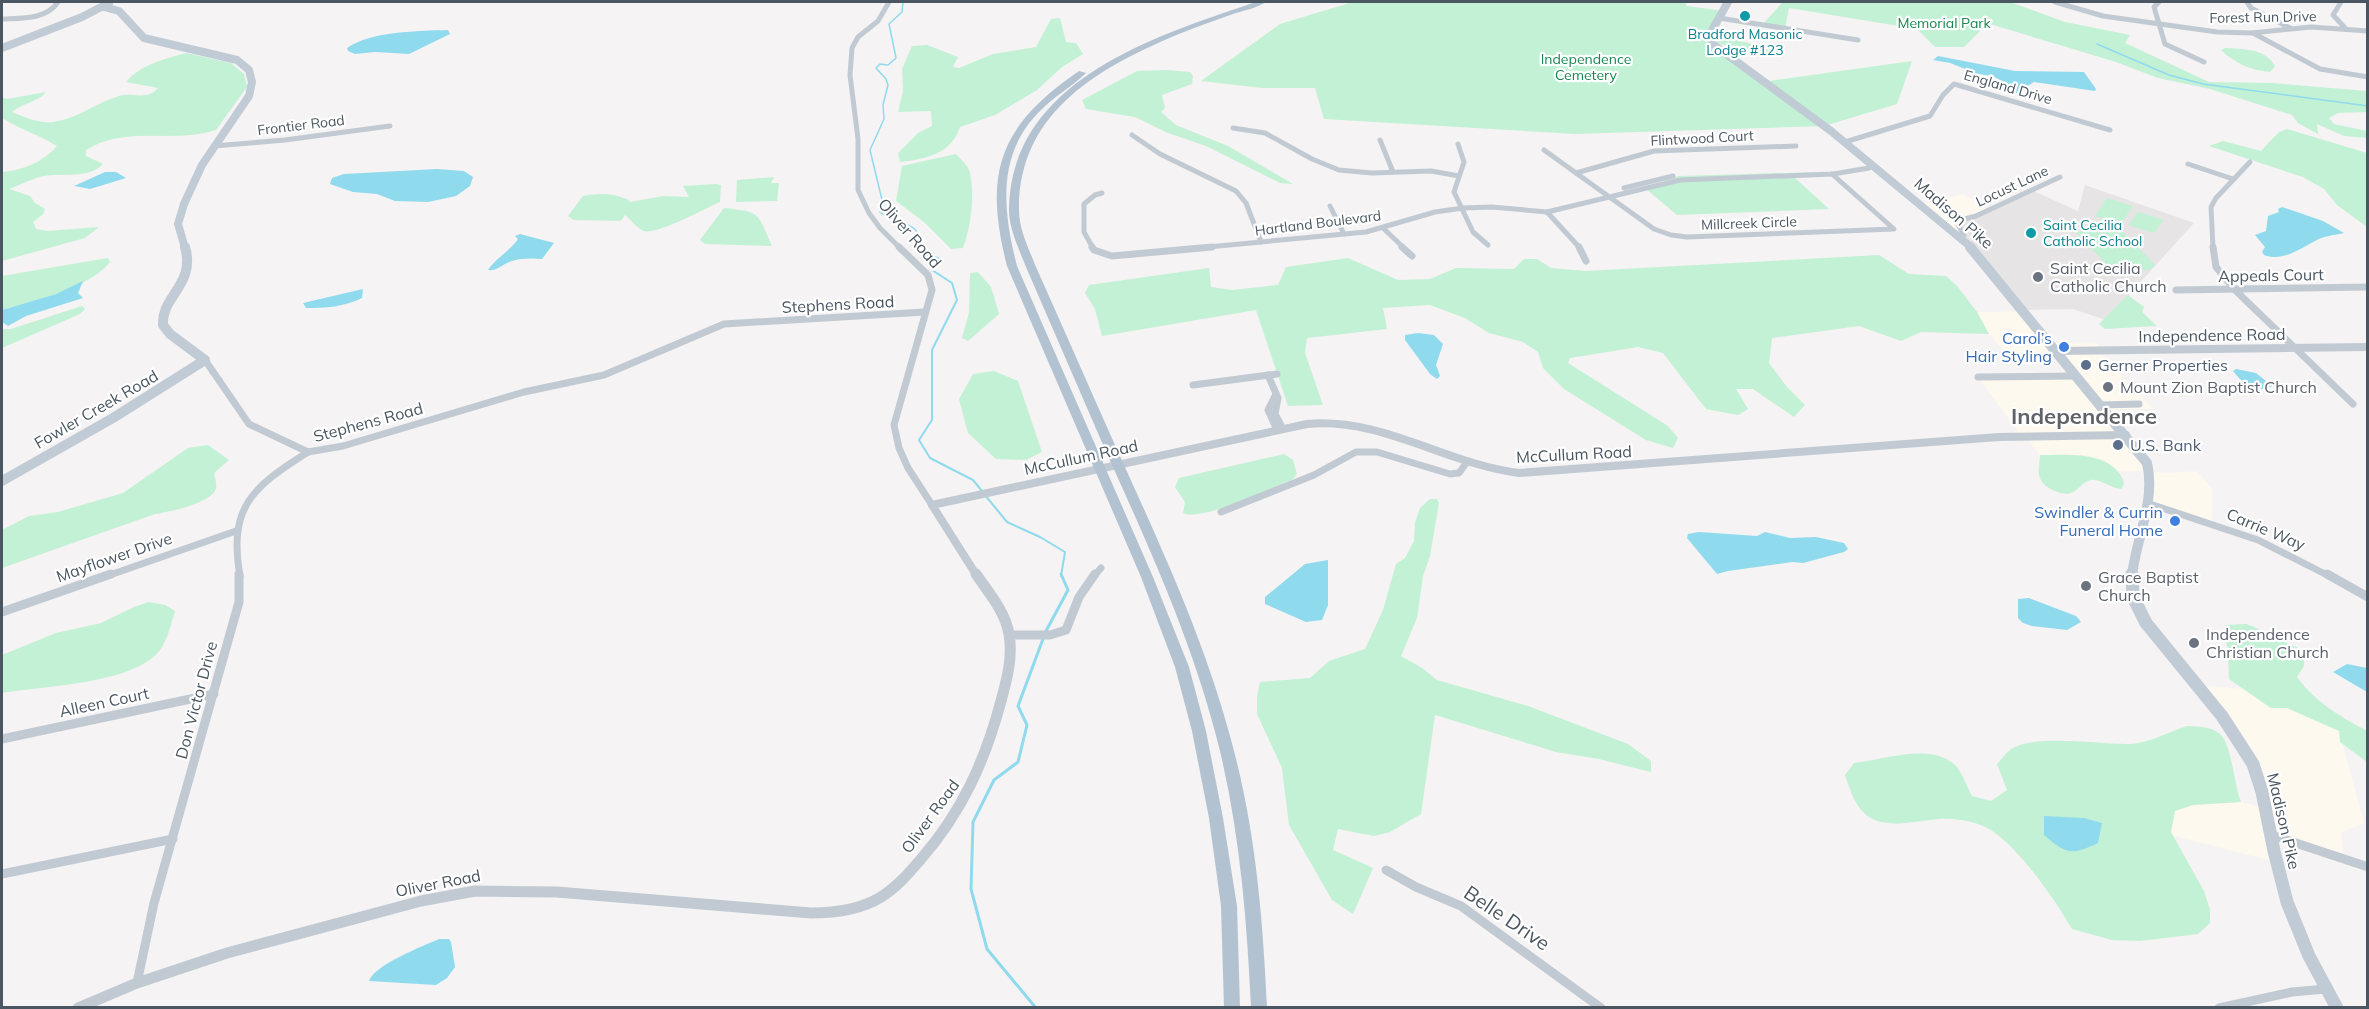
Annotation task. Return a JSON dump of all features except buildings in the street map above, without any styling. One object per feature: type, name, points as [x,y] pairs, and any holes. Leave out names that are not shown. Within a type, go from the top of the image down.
[{"type":"main road","points":[[1232,1008],[1229,906],[1216,818],[1199,731],[1182,667],[1101,468],[1080,425],[1009,256],[1003,237],[999,208],[1004,164],[1010,146],[1030,117],[1077,76],[1147,37],[1244,2]]},
{"type":"main road","points":[[1259,1008],[1252,893],[1243,828],[1228,752],[1196,646],[1174,590],[1031,267],[1018,232],[1014,209],[1020,162],[1026,144],[1052,108],[1102,68],[1153,42],[1262,2]]},
{"type":"main road","name":"Madison Pike","points":[[1728,2],[1710,34],[1718,49],[1845,142],[1872,167],[1958,236],[1984,261],[2126,435],[2151,471],[2132,585],[2138,609],[2161,643],[2223,717],[2248,754],[2260,784],[2283,889],[2306,948],[2337,1008]]},
{"type":"main road","points":[[2,48],[82,17],[108,4]]},
{"type":"main road","name":"Stephens Road","points":[[108,4],[123,12],[135,31],[144,38],[237,60],[249,69],[254,83],[251,93],[201,166],[179,215],[179,225],[187,249],[186,273],[180,288],[162,316],[166,330],[199,352],[205,360]]},
{"type":"main road","name":"Fowler Creek Road","points":[[2,481],[113,418],[205,360]]},
{"type":"street","points":[[2,19],[42,14],[55,7],[58,2]]},
{"type":"street","name":"Oliver Road","points":[[78,1008],[98,1003],[137,983],[227,953],[422,901],[474,891],[557,891],[832,913],[864,906],[897,885],[918,862],[961,807],[988,750],[1008,672],[1010,635],[999,607],[909,474],[897,444],[894,425],[932,290],[928,275],[880,228],[869,213],[858,190],[858,139],[850,75],[852,48],[858,37],[878,21],[889,2]]},
{"type":"street","name":"Forest Run Drive","points":[[2055,2],[2094,14],[2217,32],[2252,33],[2291,29],[2367,31]]},
{"type":"street","points":[[2159,2],[2154,5],[2165,44],[2204,62]]},
{"type":"street","points":[[2247,2],[2251,8],[2291,29]]},
{"type":"street","points":[[2341,2],[2333,15],[2346,29]]},
{"type":"street","points":[[1719,18],[1858,40]]},
{"type":"street","points":[[2252,33],[2320,69],[2367,77]]},
{"type":"street","name":"England Drive","points":[[1845,142],[1930,116],[1943,95],[1957,83],[2110,130]]},
{"type":"street","name":"Frontier Road","points":[[214,146],[285,140],[390,126]]},
{"type":"street","points":[[1233,128],[1276,136],[1316,161],[1341,170],[1368,174],[1429,171],[1459,176]]},
{"type":"street","points":[[1132,135],[1160,154],[1236,191],[1245,200],[1261,242]]},
{"type":"street","points":[[1380,140],[1393,172]]},
{"type":"street","points":[[1458,144],[1464,162],[1454,192],[1473,232],[1488,245]]},
{"type":"street","name":"Flintwood Court","points":[[1576,173],[1654,151],[1797,146]]},
{"type":"street","name":"Millcreek Circle","points":[[1544,150],[1610,195],[1654,229],[1679,237],[1894,229],[1831,172]]},
{"type":"street","points":[[2250,162],[2211,207],[2213,257],[2220,274],[2353,404]]},
{"type":"street","points":[[2188,164],[2233,179]]},
{"type":"street","name":"Hartland Boulevard","points":[[1102,193],[1090,199],[1082,208],[1084,232],[1092,247],[1101,254],[1127,255],[1344,234],[1383,228],[1436,212],[1463,208],[1492,207],[1547,212],[1680,180],[1831,172],[1872,167]]},
{"type":"street","name":"Locust Lane","points":[[1958,236],[1964,235],[1958,225],[1961,220],[1976,216],[2061,177]]},
{"type":"street","points":[[1330,206],[1344,234]]},
{"type":"street","points":[[1547,212],[1555,225],[1581,246],[1586,261]]},
{"type":"street","points":[[1383,228],[1412,256]]},
{"type":"street","name":"Appeals Court","points":[[2176,290],[2367,287]]},
{"type":"street","name":"Stephens Road","points":[[205,360],[249,424],[308,452],[343,446],[508,396],[604,375],[724,324],[925,312]]},
{"type":"street","name":"Independence Road","points":[[2057,351],[2367,347]]},
{"type":"street","points":[[1193,385],[1276,374]]},
{"type":"street","points":[[1268,375],[1276,394],[1268,410],[1280,429]]},
{"type":"street","points":[[1978,377],[2077,376]]},
{"type":"street","points":[[2101,405],[2139,404]]},
{"type":"street","name":"McCullum Road","points":[[932,505],[1280,429],[1324,422],[1358,424],[1467,462],[1496,470],[1532,473],[1998,437],[2126,435]]},
{"type":"street","name":"Don Victor Drive","points":[[137,983],[154,903],[242,589],[236,550],[236,531],[245,507],[258,487],[279,470],[308,452]]},
{"type":"street","points":[[1221,512],[1314,475],[1356,452],[1384,454],[1450,474],[1459,472],[1467,462]]},
{"type":"street","name":"Carrie Way","points":[[2147,502],[2258,540],[2301,560],[2367,597]]},
{"type":"street","name":"Mayflower Drive","points":[[2,612],[236,531]]},
{"type":"street","points":[[1010,635],[1038,633],[1050,635],[1066,630],[1071,612],[1087,582],[1101,568]]},
{"type":"street","name":"Alleen Court","points":[[2,739],[214,694]]},
{"type":"street","points":[[2272,835],[2367,867]]},
{"type":"street","points":[[2,874],[173,839]]},
{"type":"street","name":"Belle Drive","points":[[1386,870],[1461,906],[1601,1008]]},
{"type":"street","points":[[2219,1008],[2292,992],[2326,989]]},
{"type":"shaded area","points":[[2085,185],[2194,223],[2106,320],[2073,309],[2024,310],[1958,235],[1964,235],[1958,225],[1961,220],[2031,190],[2078,211]]},
{"type":"shaded area","points":[[1964,194],[1987,209],[1964,235],[1958,235],[1921,204]]},
{"type":"shaded area","points":[[2025,311],[2051,343],[2097,343],[2104,351],[2099,352],[2153,409],[2106,410],[2151,471],[2119,471],[2087,455],[2040,455],[2025,436],[2021,436],[1978,377],[2076,376],[2060,354],[2007,354],[1989,334],[1977,312]]},
{"type":"shaded area","points":[[2151,471],[2165,473],[2197,471],[2212,488],[2212,523],[2147,503]]},
{"type":"shaded area","points":[[2196,685],[2243,689],[2270,708],[2287,708],[2339,731],[2364,823],[2341,833],[2344,859],[2272,835],[2276,862],[2174,836],[2171,832],[2175,811],[2193,805],[2241,802],[2265,808],[2260,784]]},
{"type":"green space","name":"Independence Cemetery","points":[[1353,2],[1685,2],[1687,6],[1724,11],[1711,40],[1762,82],[1912,61],[1897,104],[1824,126],[1575,134],[1324,119],[1315,88],[1262,88],[1201,81],[1280,24]]},
{"type":"green space","name":"Memorial Park","points":[[1783,2],[2010,2],[2065,22],[2130,35],[2125,43],[2209,82],[2272,83],[2367,91],[2367,112],[2338,113],[2329,118],[2334,124],[2367,131],[2367,138],[2344,136],[2317,124],[2318,134],[2298,123],[2292,115],[2210,89],[2158,78],[2116,62],[1990,24],[1975,23],[1967,15],[1980,31],[1964,47],[1935,47],[1917,29],[1789,8],[1785,29],[1762,25]]},
{"type":"green space","points":[[1060,18],[1066,42],[1076,43],[1083,54],[1062,67],[1037,90],[995,115],[960,127],[950,143],[936,154],[900,162],[898,153],[918,133],[932,126],[931,111],[898,112],[903,91],[902,69],[912,46],[927,45],[958,57],[953,67],[959,68],[993,54],[1036,47],[1051,19]]},
{"type":"green space","points":[[1718,35],[1763,47],[1771,53],[1766,57],[1753,49],[1743,50],[1717,43]]},
{"type":"green space","points":[[2225,48],[2246,49],[2260,53],[2271,60],[2275,66],[2270,72],[2250,68],[2238,63],[2221,50]]},
{"type":"green space","points":[[186,53],[231,63],[244,74],[247,87],[216,130],[183,136],[118,138],[86,150],[86,156],[103,164],[97,169],[83,174],[40,177],[9,189],[30,196],[35,203],[45,209],[43,214],[33,222],[36,229],[47,231],[99,227],[85,238],[2,261],[2,170],[3,172],[11,171],[33,164],[46,157],[57,146],[2,118],[2,97],[7,99],[46,92],[12,112],[43,122],[62,120],[119,96],[145,95],[154,92],[158,88],[126,82],[146,66]]},
{"type":"green space","points":[[1137,71],[1190,72],[1193,76],[1192,84],[1162,95],[1165,108],[1161,112],[1176,125],[1228,146],[1293,184],[1280,183],[1206,146],[1168,133],[1135,117],[1086,109],[1082,100]]},
{"type":"green space","points":[[2287,129],[2367,153],[2367,227],[2337,205],[2324,189],[2303,177],[2209,146],[2223,141],[2261,151],[2279,132]]},
{"type":"green space","points":[[956,154],[969,170],[972,201],[963,248],[951,249],[924,222],[896,201],[902,166]]},
{"type":"green space","points":[[1819,172],[1793,176],[1829,209],[1677,215],[1645,188],[1678,179],[1663,181],[1661,179],[1680,176]]},
{"type":"green space","points":[[774,177],[771,183],[779,183],[777,201],[736,202],[737,180]]},
{"type":"green space","points":[[721,185],[720,202],[670,225],[650,231],[642,230],[625,215],[621,221],[574,220],[568,216],[583,196],[612,195],[630,202],[664,196],[689,197],[683,186]]},
{"type":"green space","points":[[2107,198],[2133,206],[2121,224],[2095,216]]},
{"type":"green space","points":[[724,208],[745,211],[757,216],[772,246],[705,244],[700,240]]},
{"type":"green space","points":[[2138,212],[2164,220],[2154,233],[2128,225]]},
{"type":"green space","points":[[2095,227],[2122,231],[2155,265],[2150,270],[2113,271],[2076,233]]},
{"type":"green space","points":[[1879,255],[1909,274],[1946,276],[1957,286],[1977,312],[1989,334],[1921,332],[1901,341],[1859,326],[1772,338],[1769,363],[1787,387],[1805,405],[1794,417],[1753,389],[1736,389],[1748,409],[1738,415],[1706,409],[1663,353],[1638,347],[1570,358],[1568,363],[1668,426],[1678,438],[1673,448],[1646,440],[1564,389],[1543,368],[1538,352],[1523,342],[1489,333],[1465,318],[1430,305],[1383,308],[1387,329],[1307,338],[1305,353],[1323,405],[1288,406],[1256,310],[1102,336],[1095,309],[1085,293],[1089,285],[1209,268],[1211,287],[1232,290],[1278,285],[1286,267],[1348,258],[1398,280],[1430,279],[1456,268],[1514,269],[1524,259],[1537,259],[1551,268],[1586,271]]},
{"type":"green space","points":[[108,258],[110,262],[100,272],[75,287],[2,310],[2,276]]},
{"type":"green space","points":[[978,272],[991,287],[999,314],[968,341],[962,338],[969,313],[970,273]]},
{"type":"green space","points":[[2128,295],[2144,307],[2142,312],[2157,326],[2105,329],[2099,324]]},
{"type":"green space","points":[[82,306],[85,309],[80,314],[2,348],[2,329],[11,329]]},
{"type":"green space","points":[[994,371],[1018,381],[1042,452],[1026,460],[996,459],[968,433],[959,399],[973,374]]},
{"type":"green space","points":[[208,445],[229,460],[214,473],[216,488],[207,498],[190,506],[155,514],[2,568],[2,530],[29,516],[58,512],[123,493],[188,448]]},
{"type":"green space","points":[[1284,454],[1293,460],[1297,474],[1293,479],[1220,509],[1205,513],[1183,513],[1185,502],[1175,487],[1179,478]]},
{"type":"green space","points":[[2040,455],[2076,455],[2100,459],[2110,464],[2118,472],[2124,482],[2122,489],[2091,480],[2071,493],[2054,490],[2045,485],[2039,476]]},
{"type":"green space","points":[[1430,499],[1437,499],[1439,503],[1430,556],[1423,576],[1417,618],[1401,656],[1437,680],[1528,706],[1628,744],[1651,761],[1651,772],[1599,759],[1556,752],[1435,715],[1421,814],[1390,832],[1374,836],[1338,829],[1333,850],[1373,868],[1353,914],[1332,900],[1289,825],[1282,768],[1257,714],[1257,696],[1260,682],[1310,678],[1329,661],[1365,649],[1383,610],[1396,564],[1405,558],[1414,541],[1415,523],[1420,508]]},
{"type":"green space","points":[[149,602],[165,605],[175,611],[163,646],[148,661],[110,677],[2,693],[2,655],[56,633],[101,623]]},
{"type":"green space","points":[[2246,624],[2304,650],[2304,666],[2297,677],[2320,701],[2367,731],[2367,762],[2340,742],[2339,731],[2287,708],[2271,708],[2229,679],[2228,649],[2223,633],[2226,625]]},
{"type":"green space","points":[[2187,726],[2213,730],[2224,739],[2241,802],[2193,805],[2175,811],[2171,832],[2204,891],[2210,910],[2210,923],[2198,934],[2140,941],[2112,940],[2072,929],[2033,872],[2020,856],[1995,833],[1978,824],[1956,819],[1889,823],[1870,818],[1863,812],[1852,795],[1845,775],[1854,763],[1908,754],[1935,755],[1947,759],[1957,767],[1972,796],[1991,801],[2007,790],[1997,764],[2010,750],[2021,745],[2050,741],[2130,744],[2152,739]]},
{"type":"water","points":[[448,30],[450,34],[409,54],[375,52],[355,54],[347,48],[357,42],[382,35]]},
{"type":"water","points":[[1938,56],[2015,71],[2084,72],[2096,89],[2095,91],[2034,82],[2013,95],[2004,92],[2007,90],[2005,83],[1993,76],[1978,74],[1950,63],[1933,60]]},
{"type":"water","points":[[437,169],[464,171],[473,177],[470,186],[456,196],[428,202],[395,201],[377,194],[353,192],[330,184],[332,178],[344,174]]},
{"type":"water","points":[[105,172],[116,172],[126,178],[90,189],[74,186]]},
{"type":"water","points":[[2282,207],[2323,221],[2344,233],[2322,238],[2284,256],[2264,255],[2262,252],[2265,247],[2255,235],[2266,231],[2268,216],[2279,212],[2278,209]]},
{"type":"water","points":[[520,234],[554,243],[542,259],[515,260],[488,270],[515,243],[518,239],[515,236]]},
{"type":"water","points":[[83,281],[78,293],[83,298],[26,316],[8,326],[2,322],[2,310],[56,294]]},
{"type":"water","points":[[363,289],[362,298],[342,305],[306,308],[303,303]]},
{"type":"water","points":[[1418,333],[1434,335],[1443,344],[1436,365],[1440,376],[1437,379],[1430,374],[1405,340],[1405,335]]},
{"type":"water","points":[[2236,369],[2256,373],[2272,386],[2261,389],[2250,386],[2233,371]]},
{"type":"water","points":[[1699,532],[1757,536],[1765,532],[1790,538],[1816,537],[1844,543],[1848,549],[1803,563],[1793,562],[1717,574],[1687,538],[1688,534]]},
{"type":"water","points":[[1328,560],[1328,605],[1322,620],[1306,622],[1265,604],[1265,597],[1305,564]]},
{"type":"water","points":[[2029,598],[2076,616],[2081,622],[2067,630],[2023,623],[2018,618],[2018,599]]},
{"type":"water","points":[[2347,664],[2367,668],[2367,692],[2333,672]]},
{"type":"water","points":[[2044,816],[2084,818],[2102,823],[2098,843],[2075,851],[2058,846],[2044,835]]},
{"type":"water","points":[[439,939],[449,939],[451,942],[455,967],[447,978],[436,985],[369,981],[389,963]]},
{"type":"waterway","points":[[903,2],[902,12],[889,24],[896,58],[888,65],[880,64],[876,68],[886,79],[888,85],[883,105],[884,119],[870,150],[883,204],[880,212],[918,232],[923,248]]},
{"type":"waterway","points":[[2097,44],[2169,75],[2203,84],[2368,106]]},
{"type":"waterway","points":[[923,247],[924,253],[940,259],[932,270],[952,283],[957,300],[932,350],[932,420],[919,440],[930,458],[973,480],[982,491]]},
{"type":"waterway","points":[[985,495],[1007,522],[1040,537],[1065,552],[1061,575]]},
{"type":"waterway","points":[[1046,631],[1068,590],[1061,575]]},
{"type":"waterway","points":[[1036,1008],[987,949],[971,889],[973,822],[994,780],[1018,762],[1027,725],[1018,706],[1043,639]]},
{"type":"place","name":"Bradford Masonic Lodge #123","points":[[1745,16]]},
{"type":"place","name":"Saint Cecilia Catholic School","points":[[2031,233]]},
{"type":"place","name":"Saint Cecilia Catholic Church","points":[[2038,277]]},
{"type":"place","name":"Carol’s Hair Styling","points":[[2064,347]]},
{"type":"place","name":"Gerner Properties","points":[[2086,365]]},
{"type":"place","name":"Mount Zion Baptist Church","points":[[2108,387]]},
{"type":"place","name":"U.S. Bank","points":[[2118,445]]},
{"type":"place","name":"Swindler & Currin Funeral Home","points":[[2175,521]]},
{"type":"place","name":"Grace Baptist Church","points":[[2086,586]]},
{"type":"place","name":"Independence Christian Church","points":[[2194,643]]},
{"type":"district","name":"Independence","points":[[2084,416]]}]
